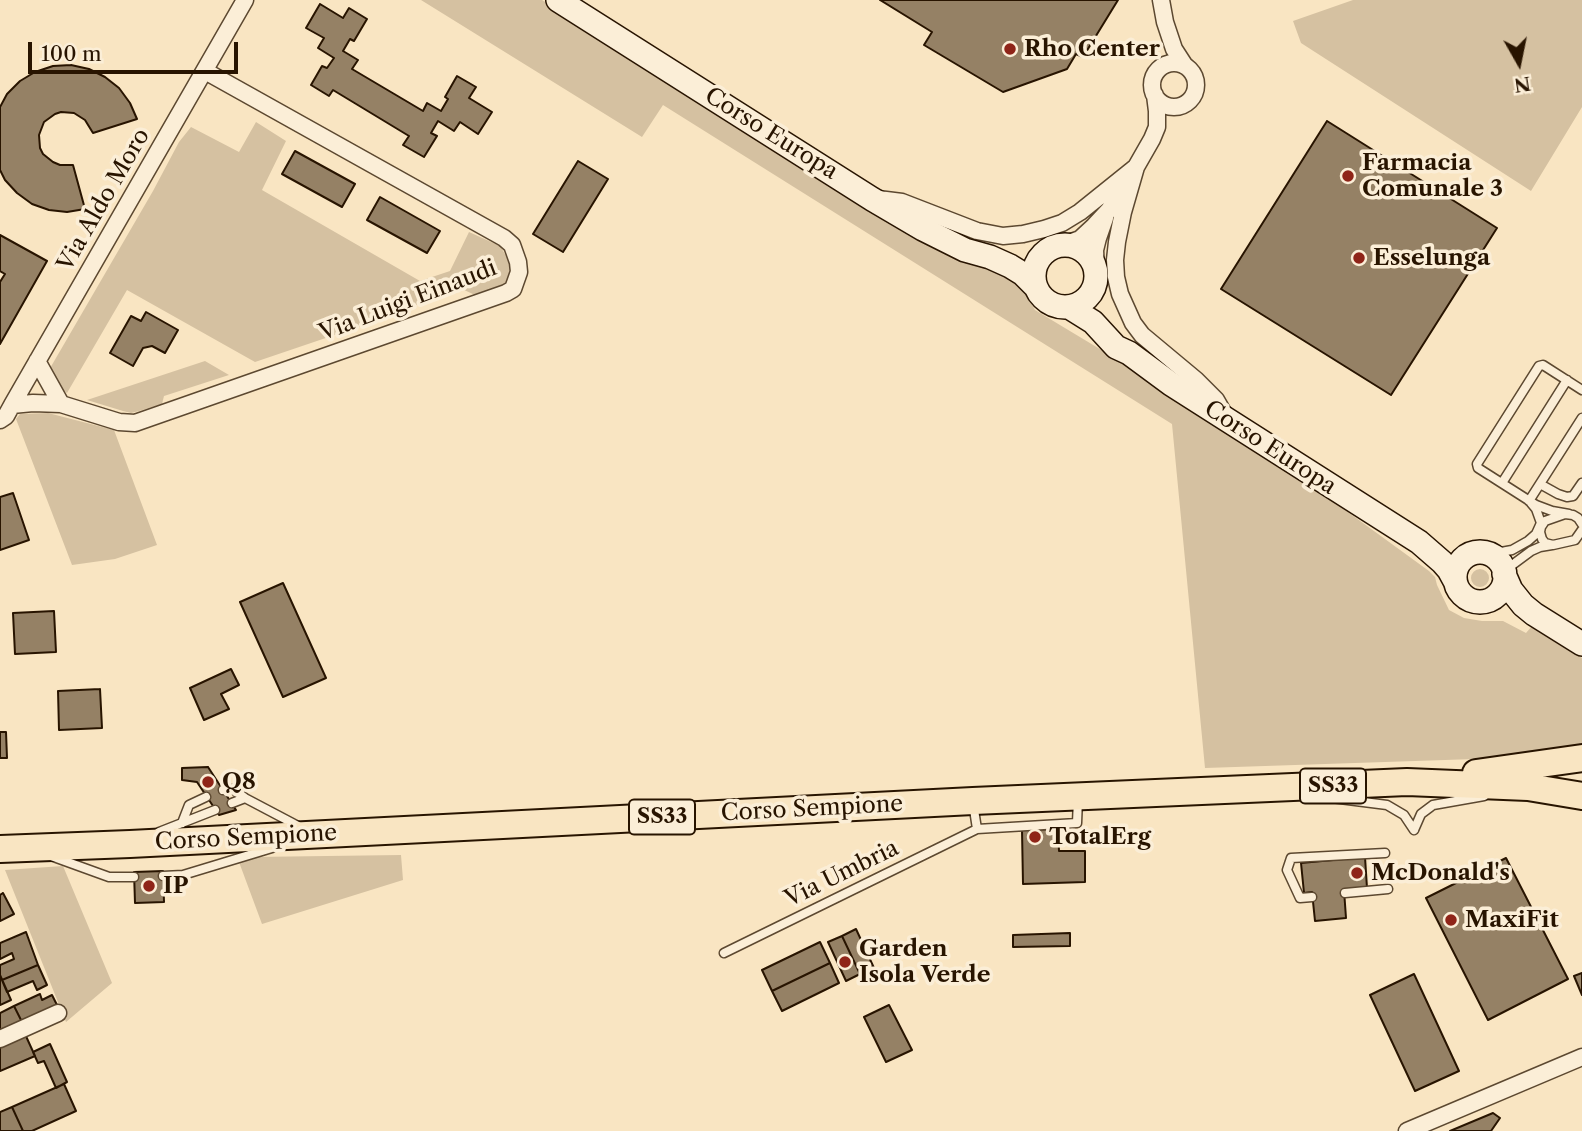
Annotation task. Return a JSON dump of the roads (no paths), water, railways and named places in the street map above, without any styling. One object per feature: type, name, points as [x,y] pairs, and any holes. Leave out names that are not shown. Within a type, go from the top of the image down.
[{"type":"main road","name":"Corso Europa","points":[[558,0],[872,199],[965,250],[990,257],[1023,274],[1036,288]]},
{"type":"main road","points":[[1070,245],[1089,256],[1095,277],[1092,292],[1083,302],[1069,307],[1061,307],[1046,300],[1036,288],[1034,279],[1037,262],[1042,255],[1056,247],[1070,245]]},
{"type":"main road","name":"Corso Europa","points":[[990,257],[1026,257],[1056,247]]},
{"type":"main road","name":"Corso Europa","points":[[1095,277],[1099,308],[1111,330],[1129,353]]},
{"type":"main road","name":"Corso Europa","points":[[1069,307],[1093,322],[1116,347],[1129,353],[1228,422],[1415,540],[1449,569],[1455,581]]},
{"type":"main road","name":"Corso Europa","points":[[1415,540],[1450,553],[1480,553]]},
{"type":"main road","points":[[1534,614],[1511,590],[1499,562],[1480,553],[1466,557],[1459,563],[1455,581],[1469,600],[1507,605],[1534,614],[1578,638]]},
{"type":"main road","points":[[1478,602],[1491,599],[1499,593],[1504,573]]},
{"type":"main road","points":[[1407,782],[1582,758]]},
{"type":"main road","name":"Corso Sempione","points":[[0,849],[973,800],[1407,782],[1528,788],[1582,796]]},
{"type":"street","name":"Via Aldo Moro","points":[[0,420],[6,416],[245,0]]},
{"type":"street","points":[[1056,247],[1080,239],[1094,226],[1108,210],[1153,139],[1191,99],[1196,88],[1194,75],[1174,49],[1161,0]]},
{"type":"street","points":[[1165,22],[1164,51],[1152,88],[1159,101],[1171,107],[1191,99]]},
{"type":"street","points":[[1156,73],[1166,64],[1179,63],[1185,66]]},
{"type":"street","name":"Via Luigi Einaudi","points":[[12,405],[61,404],[119,422],[135,423],[513,289],[519,272],[516,253],[504,238],[205,71]]},
{"type":"street","points":[[1153,139],[1157,127],[1155,95]]},
{"type":"street","points":[[872,199],[902,202],[977,231],[1003,236],[1023,234],[1062,223],[1136,167]]},
{"type":"street","points":[[1136,167],[1116,242],[1116,277],[1120,295],[1133,323],[1143,335],[1216,400],[1228,422]]},
{"type":"street","points":[[1095,277],[1098,238],[1108,210]]},
{"type":"street","points":[[37,361],[61,404]]},
{"type":"street","points":[[0,1039],[58,1013]]},
{"type":"street","points":[[1407,1131],[1582,1058]]},
{"type":"lane","points":[[1581,518],[1544,509],[1478,468],[1477,464],[1539,366],[1543,365],[1582,390]]},
{"type":"lane","points":[[1502,483],[1567,380]]},
{"type":"lane","points":[[1529,501],[1582,418]]},
{"type":"lane","points":[[1540,484],[1567,497],[1573,496],[1582,483]]},
{"type":"lane","points":[[1529,501],[1539,515],[1542,539],[1553,545]]},
{"type":"lane","points":[[1480,553],[1512,550],[1532,538],[1549,518],[1569,514]]},
{"type":"lane","points":[[1504,573],[1531,551],[1575,540],[1582,530]]},
{"type":"lane","points":[[1259,789],[1387,805],[1404,815],[1414,830],[1421,814],[1433,805],[1528,788]]},
{"type":"lane","points":[[223,790],[233,789],[315,835]]},
{"type":"lane","points":[[182,823],[189,805],[206,797]]},
{"type":"lane","points":[[973,800],[977,829],[1077,823],[1078,797]]},
{"type":"lane","points":[[232,803],[245,798]]},
{"type":"lane","points":[[130,844],[215,810]]},
{"type":"lane","name":"Via Umbria","points":[[724,953],[977,829]]},
{"type":"lane","points":[[163,876],[183,875],[315,835]]},
{"type":"lane","points":[[32,848],[109,877],[134,877]]},
{"type":"lane","points":[[1312,897],[1300,898],[1287,870],[1290,858],[1385,853]]},
{"type":"lane","points":[[1345,893],[1388,889]]},
{"type":"place","name":"Rho Center","points":[[1010,49]]},
{"type":"place","name":"Farmacia Comunale 3","points":[[1348,176]]},
{"type":"place","name":"Esselunga","points":[[1359,258]]},
{"type":"place","name":"Q8","points":[[208,782]]},
{"type":"place","name":"TotalErg","points":[[1035,837]]},
{"type":"place","name":"McDonald's","points":[[1357,873]]},
{"type":"place","name":"IP","points":[[149,886]]},
{"type":"place","name":"MaxiFit","points":[[1451,920]]},
{"type":"place","name":"Garden Isola Verde","points":[[845,962]]}]
